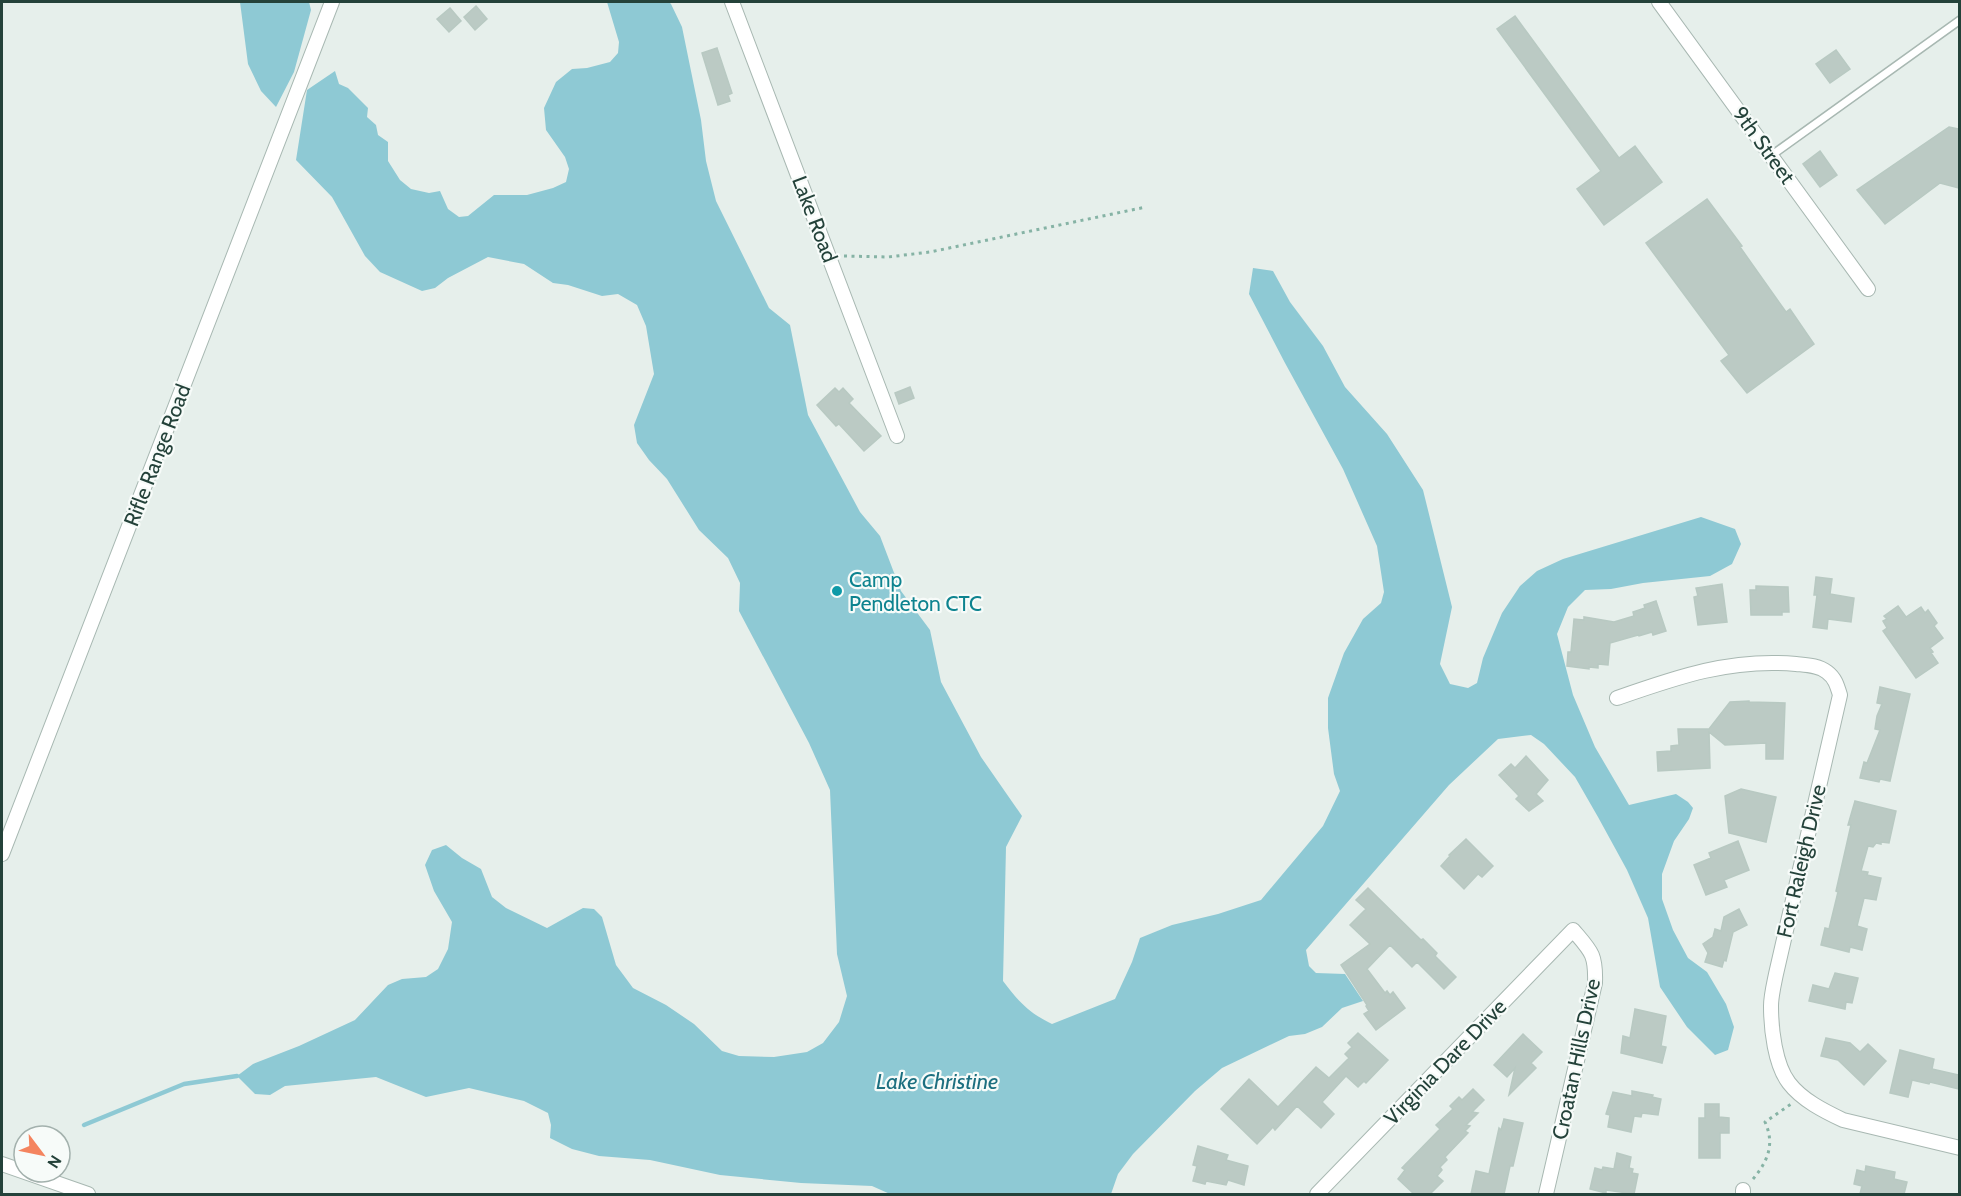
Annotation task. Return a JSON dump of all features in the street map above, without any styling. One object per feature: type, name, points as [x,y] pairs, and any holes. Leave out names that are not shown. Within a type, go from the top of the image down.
[{"type":"street","name":"Rifle Range Road","points":[[2,854],[332,2]]},
{"type":"street","name":"Lake Road","points":[[732,2],[897,436]]},
{"type":"street","name":"9th Street","points":[[1659,2],[1868,289]]},
{"type":"street","name":"Fort Raleigh Drive","points":[[1617,698],[1685,674],[1750,663],[1813,666],[1826,671],[1836,681],[1840,695],[1776,974],[1771,1005],[1774,1041],[1781,1067],[1789,1083],[1804,1098],[1825,1111],[1843,1120],[1959,1148]]},
{"type":"street","name":"Virginia Dare Drive","points":[[1317,1194],[1573,930]]},
{"type":"street","name":"Croatan Hills Drive","points":[[1546,1194],[1595,983],[1596,964],[1591,951],[1573,930]]},
{"type":"street","points":[[2,1164],[88,1194]]},
{"type":"lane","points":[[1772,155],[1959,20]]},
{"type":"path","points":[[830,258],[930,252],[1146,207]]},
{"type":"path","points":[[1743,1192],[1766,1162],[1771,1148],[1770,1132],[1766,1122],[1786,1106],[1804,1098]]},
{"type":"water","points":[[240,2],[309,2],[311,10],[294,72],[276,107],[261,91],[248,64]]},
{"type":"water","name":"Lake Christine","points":[[607,2],[669,2],[671,4],[682,27],[701,120],[706,161],[716,201],[769,308],[790,325],[808,415],[860,512],[880,536],[901,591],[930,630],[941,682],[981,757],[1022,816],[1006,847],[1003,981],[1024,1006],[1052,1024],[1115,999],[1140,938],[1172,925],[1218,914],[1261,900],[1323,826],[1340,791],[1334,774],[1328,728],[1328,698],[1344,653],[1363,619],[1381,603],[1384,592],[1377,546],[1343,469],[1249,294],[1253,268],[1273,271],[1290,302],[1323,346],[1345,387],[1387,434],[1423,490],[1452,607],[1440,664],[1450,684],[1468,688],[1477,683],[1483,658],[1502,613],[1520,586],[1537,571],[1563,559],[1701,517],[1735,529],[1741,544],[1732,564],[1710,576],[1611,589],[1585,590],[1568,607],[1557,634],[1573,695],[1595,747],[1629,805],[1676,794],[1693,808],[1689,819],[1674,841],[1662,874],[1662,899],[1673,930],[1688,958],[1707,972],[1726,1004],[1734,1027],[1728,1050],[1715,1055],[1687,1027],[1660,987],[1648,918],[1627,870],[1575,777],[1544,744],[1531,735],[1498,739],[1449,785],[1306,950],[1309,966],[1316,973],[1345,974],[1363,1001],[1342,1008],[1322,1027],[1305,1034],[1289,1036],[1222,1068],[1195,1091],[1133,1154],[1118,1174],[1111,1194],[890,1194],[872,1186],[801,1183],[720,1175],[650,1160],[599,1156],[572,1149],[550,1138],[551,1125],[548,1113],[524,1101],[469,1088],[426,1097],[376,1077],[285,1086],[270,1095],[255,1094],[237,1076],[253,1064],[355,1020],[388,985],[402,979],[426,977],[438,969],[448,949],[452,922],[434,891],[425,865],[432,850],[446,845],[481,869],[492,897],[506,908],[547,928],[583,908],[594,909],[602,917],[616,965],[633,988],[666,1005],[694,1024],[722,1051],[739,1056],[774,1057],[807,1052],[823,1043],[839,1022],[847,996],[837,954],[830,790],[809,743],[739,611],[740,583],[728,558],[699,530],[667,479],[637,443],[634,425],[654,374],[646,326],[637,305],[618,294],[602,296],[568,285],[553,283],[524,264],[488,257],[448,278],[435,288],[422,291],[380,272],[365,256],[332,197],[296,160],[307,90],[335,71],[339,84],[348,88],[368,108],[367,117],[376,125],[378,135],[388,142],[388,161],[400,180],[411,189],[429,193],[440,191],[448,209],[459,217],[468,216],[494,195],[527,195],[566,182],[569,169],[565,157],[546,130],[544,108],[556,82],[572,69],[610,62],[618,53],[619,42]]},
{"type":"building","points":[[476,6],[487,19],[475,30],[464,17]]},
{"type":"building","points":[[450,8],[461,21],[449,32],[437,19]]},
{"type":"building","points":[[1515,16],[1619,158],[1635,146],[1662,182],[1604,225],[1577,189],[1601,171],[1497,29]]},
{"type":"building","points":[[717,48],[732,93],[728,95],[730,101],[718,105],[702,53]]},
{"type":"building","points":[[1836,50],[1850,69],[1830,83],[1816,64]]},
{"type":"building","points":[[1949,127],[1959,129],[1959,188],[1940,183],[1885,224],[1857,190]]},
{"type":"building","points":[[1820,151],[1837,175],[1820,187],[1803,164]]},
{"type":"building","points":[[1707,199],[1786,312],[1790,309],[1814,344],[1747,393],[1721,361],[1729,355],[1646,243]]},
{"type":"building","points":[[910,387],[914,398],[899,404],[895,393]]},
{"type":"building","points":[[835,388],[839,392],[843,388],[853,399],[849,403],[881,436],[864,451],[839,424],[836,426],[817,405]]},
{"type":"building","points":[[1816,577],[1832,579],[1830,594],[1854,598],[1851,622],[1828,619],[1827,629],[1813,627],[1817,595],[1814,595]]},
{"type":"building","points":[[1722,584],[1727,622],[1698,625],[1694,597],[1698,596],[1696,588]]},
{"type":"building","points":[[1756,586],[1788,587],[1789,612],[1782,612],[1782,615],[1751,615],[1750,590],[1756,590]]},
{"type":"building","points":[[1656,601],[1666,631],[1653,635],[1652,632],[1638,635],[1610,643],[1608,665],[1598,664],[1598,668],[1589,667],[1589,669],[1567,666],[1568,652],[1571,652],[1574,619],[1584,620],[1584,617],[1614,622],[1634,616],[1633,612]]},
{"type":"building","points":[[1898,606],[1906,617],[1921,607],[1925,613],[1928,610],[1937,623],[1934,626],[1943,638],[1930,648],[1938,663],[1916,678],[1883,631],[1887,628],[1883,621],[1887,619],[1884,616]]},
{"type":"building","points":[[1880,687],[1910,694],[1890,781],[1880,779],[1879,782],[1860,778],[1864,762],[1867,763],[1880,730],[1875,729],[1882,704],[1877,703]]},
{"type":"building","points":[[1730,702],[1785,703],[1783,759],[1766,759],[1766,743],[1725,745],[1709,732],[1710,768],[1658,771],[1657,752],[1671,751],[1671,746],[1679,745],[1678,729],[1709,729]]},
{"type":"building","points":[[1526,756],[1548,780],[1536,794],[1543,801],[1529,811],[1516,799],[1519,796],[1499,775],[1511,764],[1515,768]]},
{"type":"building","points":[[1741,789],[1776,797],[1766,842],[1729,833],[1725,796]]},
{"type":"building","points":[[1855,801],[1896,811],[1889,843],[1881,842],[1881,844],[1876,843],[1873,847],[1868,846],[1861,871],[1881,878],[1876,900],[1864,898],[1857,926],[1867,929],[1862,950],[1850,947],[1849,952],[1821,945],[1825,928],[1829,929],[1838,892],[1836,891],[1851,825],[1848,825]]},
{"type":"building","points":[[1466,839],[1493,866],[1482,877],[1478,874],[1464,889],[1441,866]]},
{"type":"building","points":[[1738,841],[1749,870],[1724,880],[1727,887],[1706,895],[1694,865],[1711,858],[1709,853]]},
{"type":"building","points":[[1368,888],[1437,953],[1435,956],[1456,977],[1444,989],[1417,962],[1412,967],[1390,945],[1367,969],[1385,993],[1387,991],[1390,995],[1393,992],[1405,1008],[1376,1030],[1364,1014],[1369,1011],[1367,1005],[1341,965],[1370,944],[1350,925],[1366,909],[1356,900]]},
{"type":"building","points":[[1739,909],[1747,925],[1733,932],[1726,961],[1724,960],[1722,967],[1705,962],[1708,953],[1703,944],[1713,937],[1715,929],[1721,931],[1724,917]]},
{"type":"building","points":[[1835,973],[1858,978],[1852,1003],[1846,1002],[1845,1009],[1809,1001],[1813,985],[1829,989]]},
{"type":"building","points":[[1635,1009],[1666,1016],[1661,1046],[1666,1047],[1662,1063],[1621,1053],[1623,1036],[1630,1038]]},
{"type":"building","points":[[1358,1033],[1388,1060],[1366,1083],[1364,1081],[1358,1087],[1346,1076],[1322,1102],[1334,1114],[1321,1128],[1297,1106],[1275,1130],[1273,1127],[1257,1144],[1221,1109],[1249,1079],[1278,1107],[1316,1067],[1329,1078],[1349,1058],[1345,1054],[1352,1047],[1348,1043]]},
{"type":"building","points":[[1523,1034],[1542,1052],[1531,1063],[1536,1068],[1509,1095],[1515,1068],[1507,1077],[1494,1065]]},
{"type":"building","points":[[1826,1038],[1850,1043],[1860,1052],[1868,1044],[1886,1061],[1864,1085],[1838,1060],[1821,1056]]},
{"type":"building","points":[[1900,1050],[1934,1059],[1932,1069],[1959,1075],[1959,1089],[1912,1080],[1908,1097],[1890,1093]]},
{"type":"building","points":[[1473,1089],[1484,1100],[1472,1112],[1478,1113],[1466,1125],[1470,1126],[1465,1131],[1468,1133],[1445,1157],[1447,1160],[1440,1167],[1442,1170],[1437,1176],[1443,1181],[1430,1194],[1414,1194],[1398,1179],[1405,1170],[1402,1168],[1440,1129],[1436,1125],[1453,1109],[1450,1106],[1459,1097],[1462,1100]]},
{"type":"building","points":[[1632,1091],[1661,1099],[1658,1115],[1642,1113],[1641,1117],[1634,1116],[1631,1132],[1608,1127],[1610,1115],[1606,1114],[1613,1092],[1632,1096]]},
{"type":"building","points":[[1705,1104],[1719,1104],[1719,1117],[1729,1118],[1729,1133],[1720,1133],[1720,1158],[1699,1158],[1699,1118],[1705,1118]]},
{"type":"building","points":[[1504,1119],[1523,1123],[1504,1194],[1471,1194],[1476,1171],[1489,1174],[1499,1128],[1501,1130]]},
{"type":"building","points":[[1198,1146],[1228,1155],[1226,1160],[1248,1166],[1244,1185],[1228,1180],[1226,1185],[1193,1181],[1197,1166],[1193,1165]]},
{"type":"building","points":[[1617,1153],[1631,1157],[1629,1168],[1633,1169],[1632,1173],[1638,1174],[1634,1194],[1606,1190],[1606,1193],[1590,1189],[1595,1168],[1614,1169]]},
{"type":"building","points":[[1866,1166],[1895,1172],[1894,1179],[1907,1182],[1904,1194],[1860,1194],[1862,1186],[1854,1184],[1857,1170],[1865,1172]]},
{"type":"waterway","points":[[84,1125],[184,1084],[237,1076]]},
{"type":"place","name":"Camp Pendleton CTC","points":[[837,591]]}]
